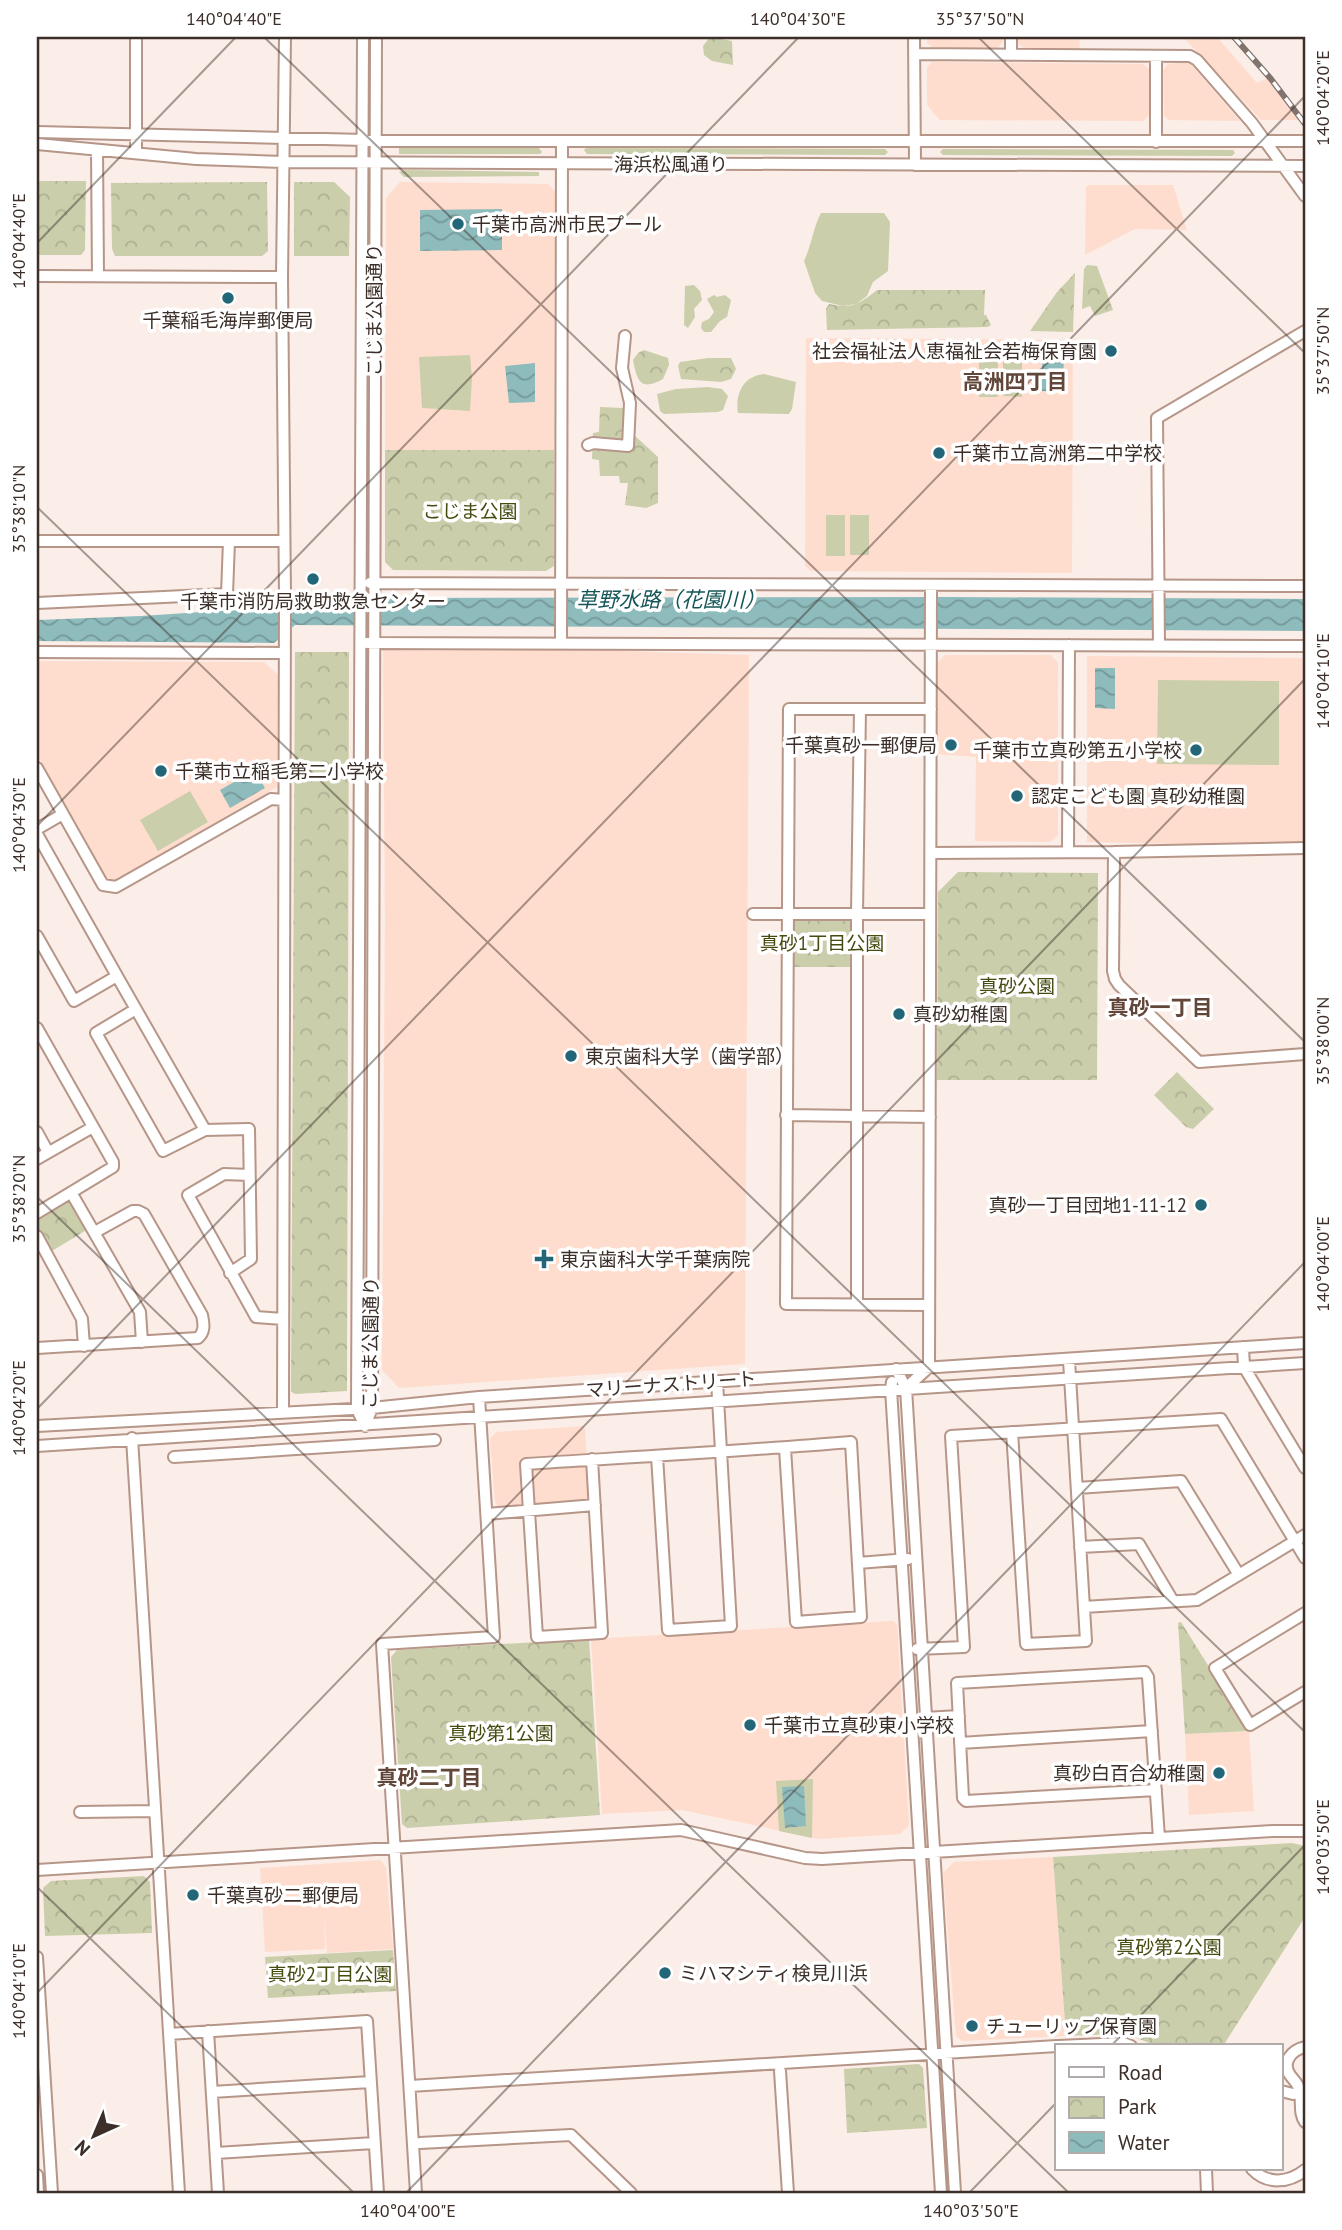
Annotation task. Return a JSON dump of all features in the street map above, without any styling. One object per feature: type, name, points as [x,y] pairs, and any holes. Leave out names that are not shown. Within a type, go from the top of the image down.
[{"type":"street","points":[[136,37],[136,153]]},
{"type":"street","points":[[283,1413],[285,597],[282,277],[285,37]]},
{"type":"street","name":"こじま公園通り","points":[[363,37],[363,140],[369,163],[373,583],[372,1408],[365,1426]]},
{"type":"street","name":"こじま公園通り","points":[[365,1426],[357,1409],[360,583],[369,163],[375,140],[376,37]]},
{"type":"street","points":[[914,37],[915,165]]},
{"type":"street","points":[[1011,37],[1011,55]]},
{"type":"street","points":[[914,54],[1190,57],[1197,60],[1252,123],[1305,196]]},
{"type":"street","points":[[1156,57],[1156,142]]},
{"type":"street","name":"海浜松風通り","points":[[37,132],[363,140],[1305,141]]},
{"type":"street","points":[[561,643],[562,141]]},
{"type":"street","name":"海浜松風通り","points":[[37,144],[196,159],[283,162],[1305,166]]},
{"type":"street","points":[[97,150],[98,276]]},
{"type":"street","points":[[37,276],[282,277]]},
{"type":"street","points":[[1159,646],[1157,418],[1305,331]]},
{"type":"street","points":[[588,445],[593,443],[628,446],[630,403],[622,368],[625,336]]},
{"type":"street","points":[[37,541],[284,541]]},
{"type":"street","points":[[37,603],[227,594],[229,541]]},
{"type":"street","points":[[360,583],[1305,586]]},
{"type":"street","points":[[906,1388],[929,1367],[931,585]]},
{"type":"street","points":[[360,643],[1305,646]]},
{"type":"street","points":[[1068,851],[1069,645]]},
{"type":"street","points":[[37,652],[285,649]]},
{"type":"street","points":[[929,1305],[786,1304],[786,1115],[789,709],[931,709]]},
{"type":"street","points":[[857,1304],[860,709]]},
{"type":"street","points":[[37,768],[103,886],[116,887],[271,799],[284,800]]},
{"type":"street","points":[[37,829],[63,814]]},
{"type":"street","points":[[37,834],[205,1130]]},
{"type":"street","points":[[931,853],[1305,848]]},
{"type":"street","points":[[1114,852],[1113,971],[1119,985],[1199,1062],[1305,1054]]},
{"type":"street","points":[[753,914],[930,914]]},
{"type":"street","points":[[37,936],[74,1001],[117,976]]},
{"type":"street","points":[[136,1009],[96,1033],[163,1152],[205,1130],[249,1129],[251,1259],[230,1273]]},
{"type":"street","points":[[37,1028],[113,1162],[113,1167],[37,1213]]},
{"type":"street","points":[[786,1115],[930,1117]]},
{"type":"street","points":[[37,1159],[93,1127]]},
{"type":"street","points":[[37,1132],[48,1152]]},
{"type":"street","points":[[249,1175],[224,1174],[188,1195],[256,1317],[284,1319]]},
{"type":"street","points":[[72,1194],[140,1312],[142,1342]]},
{"type":"street","points":[[37,1348],[198,1338],[202,1334],[202,1315],[144,1214],[132,1211],[95,1232]]},
{"type":"street","points":[[37,1236],[82,1320],[84,1346]]},
{"type":"street","name":"マリーナストリート","points":[[37,1426],[357,1409],[479,1397],[1305,1343]]},
{"type":"street","points":[[1243,1347],[1244,1367],[1305,1468]]},
{"type":"street","points":[[1012,1432],[1026,1644],[1086,1641],[1069,1360]]},
{"type":"street","name":"マリーナストリート","points":[[37,1446],[1305,1363]]},
{"type":"street","points":[[896,1369],[906,1388],[955,2193]]},
{"type":"street","points":[[896,1369],[891,1389],[941,2193]]},
{"type":"street","points":[[657,1455],[667,1630],[731,1626],[717,1381]]},
{"type":"street","points":[[416,2193],[382,1644],[494,1637],[479,1397]]},
{"type":"street","points":[[907,1650],[964,1647],[951,1436],[1221,1419],[1305,1559]]},
{"type":"street","points":[[132,1438],[179,2193]]},
{"type":"street","points":[[174,1457],[435,1440]]},
{"type":"street","points":[[592,1459],[602,1633],[537,1637],[526,1464],[592,1459],[785,1448],[851,1443],[861,1618],[796,1622],[785,1448]]},
{"type":"street","points":[[1077,1488],[1181,1481],[1239,1575]]},
{"type":"street","points":[[486,1514],[594,1505]]},
{"type":"street","points":[[1084,1607],[1197,1600],[1305,1535]]},
{"type":"street","points":[[1080,1547],[1139,1544],[1173,1601]]},
{"type":"street","points":[[858,1563],[916,1559]]},
{"type":"street","points":[[1305,1613],[1215,1668],[1250,1726],[1305,1692]]},
{"type":"street","points":[[1156,1790],[966,1801],[963,1798],[957,1683],[1145,1672],[1149,1677],[1159,1838]]},
{"type":"street","points":[[925,1718],[959,1716]]},
{"type":"street","points":[[960,1743],[1152,1731]]},
{"type":"street","points":[[80,1812],[155,1811]]},
{"type":"street","points":[[37,1870],[681,1830],[805,1858],[822,1859],[1294,1829],[1305,1831]]},
{"type":"street","points":[[37,1957],[41,2109],[52,2193]]},
{"type":"street","points":[[169,2034],[367,2021],[377,2193]]},
{"type":"street","points":[[208,2031],[218,2193]]},
{"type":"street","points":[[1101,2044],[1126,2044]]},
{"type":"street","points":[[410,2086],[1055,2046]]},
{"type":"street","points":[[1305,2047],[1297,2049],[1290,2056],[1284,2074],[1298,2085],[1300,2115],[1305,2122]]},
{"type":"street","points":[[780,2071],[788,2193]]},
{"type":"street","points":[[212,2092],[370,2082]]},
{"type":"street","points":[[1282,2091],[1293,2094],[1300,2092]]},
{"type":"street","points":[[420,2143],[571,2135],[631,2193]]},
{"type":"street","points":[[216,2153],[374,2143]]},
{"type":"street","points":[[1253,2170],[1264,2178],[1275,2181],[1292,2178],[1305,2169]]},
{"type":"street","points":[[1206,2170],[1207,2193]]},
{"type":"street","points":[[37,2175],[38,2193]]},
{"type":"shaded area","points":[[927,37],[1003,37],[1003,42],[997,48],[933,48],[927,43]]},
{"type":"shaded area","points":[[1018,37],[1079,37],[1080,49],[1023,48],[1018,43]]},
{"type":"shaded area","points":[[1183,37],[1217,37],[1257,83],[1268,78],[1300,120],[1261,120]]},
{"type":"shaded area","points":[[932,62],[1143,64],[1149,69],[1149,115],[1143,121],[940,120],[927,105],[927,67]]},
{"type":"shaded area","points":[[1189,62],[1240,121],[1169,120],[1164,116],[1163,70],[1168,64]]},
{"type":"shaded area","points":[[400,182],[548,184],[555,191],[554,450],[385,450],[386,198]]},
{"type":"shaded area","points":[[1173,185],[1187,230],[1135,229],[1085,255],[1086,187]]},
{"type":"shaded area","name":"千葉市立高洲第二中学校","points":[[806,338],[1073,340],[1072,573],[811,571],[805,566]]},
{"type":"shaded area","points":[[383,650],[589,650],[749,655],[745,1364],[399,1388],[382,1370],[385,919]]},
{"type":"shaded area","points":[[945,655],[1051,655],[1058,663],[1058,835],[1050,842],[975,841],[976,757],[936,754],[937,663]]},
{"type":"shaded area","name":"千葉市立真砂第五小学校","points":[[1087,656],[1305,658],[1305,846],[1087,842]]},
{"type":"shaded area","name":"千葉市立稲毛第二小学校","points":[[37,661],[264,662],[278,675],[277,787],[115,881],[106,878],[37,754]]},
{"type":"shaded area","points":[[583,1426],[589,1498],[586,1501],[498,1507],[495,1502],[490,1439],[496,1432]]},
{"type":"shaded area","name":"千葉市立真砂東小学校","points":[[893,1621],[897,1624],[909,1825],[900,1834],[819,1839],[682,1810],[602,1814],[591,1639]]},
{"type":"shaded area","name":"真砂白百合幼稚園","points":[[1249,1731],[1254,1811],[1189,1815],[1185,1734]]},
{"type":"shaded area","points":[[1053,1857],[1066,2036],[962,2041],[956,2036],[943,1873],[954,1862]]},
{"type":"shaded area","points":[[380,1860],[386,1867],[393,1949],[327,1953],[324,1916],[325,1949],[265,1952],[260,1868]]},
{"type":"green space","points":[[710,37],[732,41],[733,65],[712,61],[704,55],[703,46]]},
{"type":"green space","points":[[399,147],[538,147],[542,152],[399,154]]},
{"type":"green space","points":[[885,149],[888,152],[885,155],[587,154],[584,150]]},
{"type":"green space","points":[[943,149],[1233,150],[1235,153],[1232,156],[943,155],[940,152]]},
{"type":"green space","points":[[399,172],[539,172],[539,176],[404,177]]},
{"type":"green space","points":[[37,181],[86,181],[85,250],[81,255],[37,255]]},
{"type":"green space","points":[[267,182],[268,251],[262,256],[115,256],[112,249],[111,183]]},
{"type":"green space","points":[[294,182],[334,182],[350,197],[349,256],[294,256]]},
{"type":"green space","points":[[821,213],[884,213],[890,222],[888,271],[873,282],[867,296],[856,304],[843,306],[822,301],[815,293],[804,261]]},
{"type":"green space","points":[[1087,265],[1097,266],[1113,310],[1095,316],[1090,306],[1082,309],[1084,269]]},
{"type":"green space","points":[[1075,273],[1073,332],[1030,331],[1057,292]]},
{"type":"green space","points":[[694,285],[700,291],[702,300],[694,309],[695,317],[688,328],[684,325],[685,286]]},
{"type":"green space","points":[[877,290],[985,290],[984,315],[991,325],[827,330],[826,309],[829,304],[855,304]]},
{"type":"green space","points":[[714,295],[725,295],[731,300],[727,317],[711,332],[704,332],[701,328],[702,322],[709,319],[714,312],[707,299]]},
{"type":"green space","points":[[644,350],[668,358],[669,365],[663,379],[655,383],[644,384],[636,373],[633,360]]},
{"type":"green space","points":[[470,355],[470,411],[422,408],[419,357]]},
{"type":"green space","points":[[979,356],[998,356],[998,397],[979,397]]},
{"type":"green space","points":[[1003,356],[1022,356],[1022,397],[1003,396]]},
{"type":"green space","points":[[731,358],[736,369],[731,379],[721,382],[681,379],[678,366],[680,362]]},
{"type":"green space","points":[[764,374],[796,382],[789,414],[738,413],[738,399],[742,387],[751,378]]},
{"type":"green space","points":[[676,389],[722,389],[728,396],[723,410],[664,414],[660,411],[657,394]]},
{"type":"green space","points":[[600,407],[623,408],[633,414],[634,435],[658,457],[658,503],[646,508],[625,505],[628,483],[620,483],[619,476],[600,476],[599,460],[592,459],[593,433],[599,432]]},
{"type":"green space","name":"こじま公園","points":[[385,450],[554,450],[554,566],[546,571],[393,570],[385,562]]},
{"type":"green space","points":[[826,515],[845,515],[845,556],[826,556]]},
{"type":"green space","points":[[850,515],[869,515],[869,555],[850,555]]},
{"type":"green space","points":[[295,652],[349,652],[347,1391],[295,1394],[291,1391]]},
{"type":"green space","points":[[1158,680],[1279,681],[1279,765],[1157,764]]},
{"type":"green space","points":[[190,791],[208,822],[158,851],[140,820]]},
{"type":"green space","name":"真砂公園","points":[[958,872],[1098,873],[1097,1080],[937,1080],[938,892]]},
{"type":"green space","name":"真砂1丁目公園","points":[[849,918],[852,922],[852,967],[792,967],[792,923],[796,919]]},
{"type":"green space","points":[[1177,1072],[1214,1109],[1193,1129],[1186,1127],[1154,1095]]},
{"type":"green space","points":[[69,1201],[73,1203],[88,1229],[52,1251],[37,1221]]},
{"type":"green space","points":[[1181,1622],[1249,1731],[1185,1734],[1178,1623]]},
{"type":"green space","name":"真砂第1公園","points":[[589,1639],[600,1815],[407,1828],[402,1824],[391,1657],[397,1650]]},
{"type":"green space","points":[[813,1779],[812,1838],[779,1831],[776,1781]]},
{"type":"green space","name":"真砂第2公園","points":[[1292,1843],[1305,1846],[1305,1917],[1224,2044],[1152,2044],[1134,2037],[1114,2034],[1066,2036],[1053,1857]]},
{"type":"green space","points":[[144,1876],[150,1882],[152,1933],[45,1936],[43,1888],[51,1881]]},
{"type":"green space","name":"真砂2丁目公園","points":[[393,1950],[396,1991],[268,1998],[265,1957]]},
{"type":"green space","points":[[919,2064],[923,2068],[927,2128],[847,2133],[844,2069]]},
{"type":"water","points":[[502,209],[502,250],[420,251],[420,210]]},
{"type":"water","points":[[1042,351],[1064,351],[1063,392],[1042,391]]},
{"type":"water","points":[[535,363],[535,402],[509,403],[505,366]]},
{"type":"water","name":"草野水路（花園川）","points":[[395,598],[1305,599],[1305,631],[295,625],[274,643],[37,641],[37,620],[141,616],[274,605],[348,604]]},
{"type":"water","points":[[1095,668],[1115,668],[1115,709],[1095,708]]},
{"type":"water","points":[[255,770],[265,788],[230,808],[220,790]]},
{"type":"water","points":[[804,1786],[806,1826],[785,1828],[782,1787]]},
{"type":"railway","points":[[1234,37],[1271,79],[1305,124]]},
{"type":"place","name":"千葉市高洲市民プール","points":[[458,224]]},
{"type":"place","name":"千葉稲毛海岸郵便局","points":[[228,298]]},
{"type":"place","name":"社会福祉法人恵福祉会若梅保育園","points":[[1111,351]]},
{"type":"place","name":"千葉市立高洲第二中学校","points":[[939,453]]},
{"type":"place","name":"千葉市消防局救助救急センター","points":[[313,579]]},
{"type":"place","name":"千葉真砂一郵便局","points":[[951,745]]},
{"type":"place","name":"千葉市立真砂第五小学校","points":[[1196,750]]},
{"type":"place","name":"千葉市立稲毛第二小学校","points":[[161,771]]},
{"type":"place","name":"認定こども園 真砂幼稚園","points":[[1017,796]]},
{"type":"place","name":"真砂幼稚園","points":[[899,1014]]},
{"type":"place","name":"東京歯科大学（歯学部）","points":[[571,1056]]},
{"type":"place","name":"真砂一丁目団地1-11-12","points":[[1201,1205]]},
{"type":"place","name":"東京歯科大学千葉病院","points":[[544,1259]]},
{"type":"place","name":"千葉市立真砂東小学校","points":[[750,1725]]},
{"type":"place","name":"真砂白百合幼稚園","points":[[1219,1773]]},
{"type":"place","name":"千葉真砂二郵便局","points":[[193,1895]]},
{"type":"place","name":"ミハマシティ検見川浜","points":[[665,1973]]},
{"type":"place","name":"チューリップ保育園","points":[[972,2026]]},
{"type":"district","name":"高洲四丁目","points":[[1015,382]]},
{"type":"district","name":"真砂一丁目","points":[[1160,1008]]},
{"type":"district","name":"真砂二丁目","points":[[429,1778]]}]
